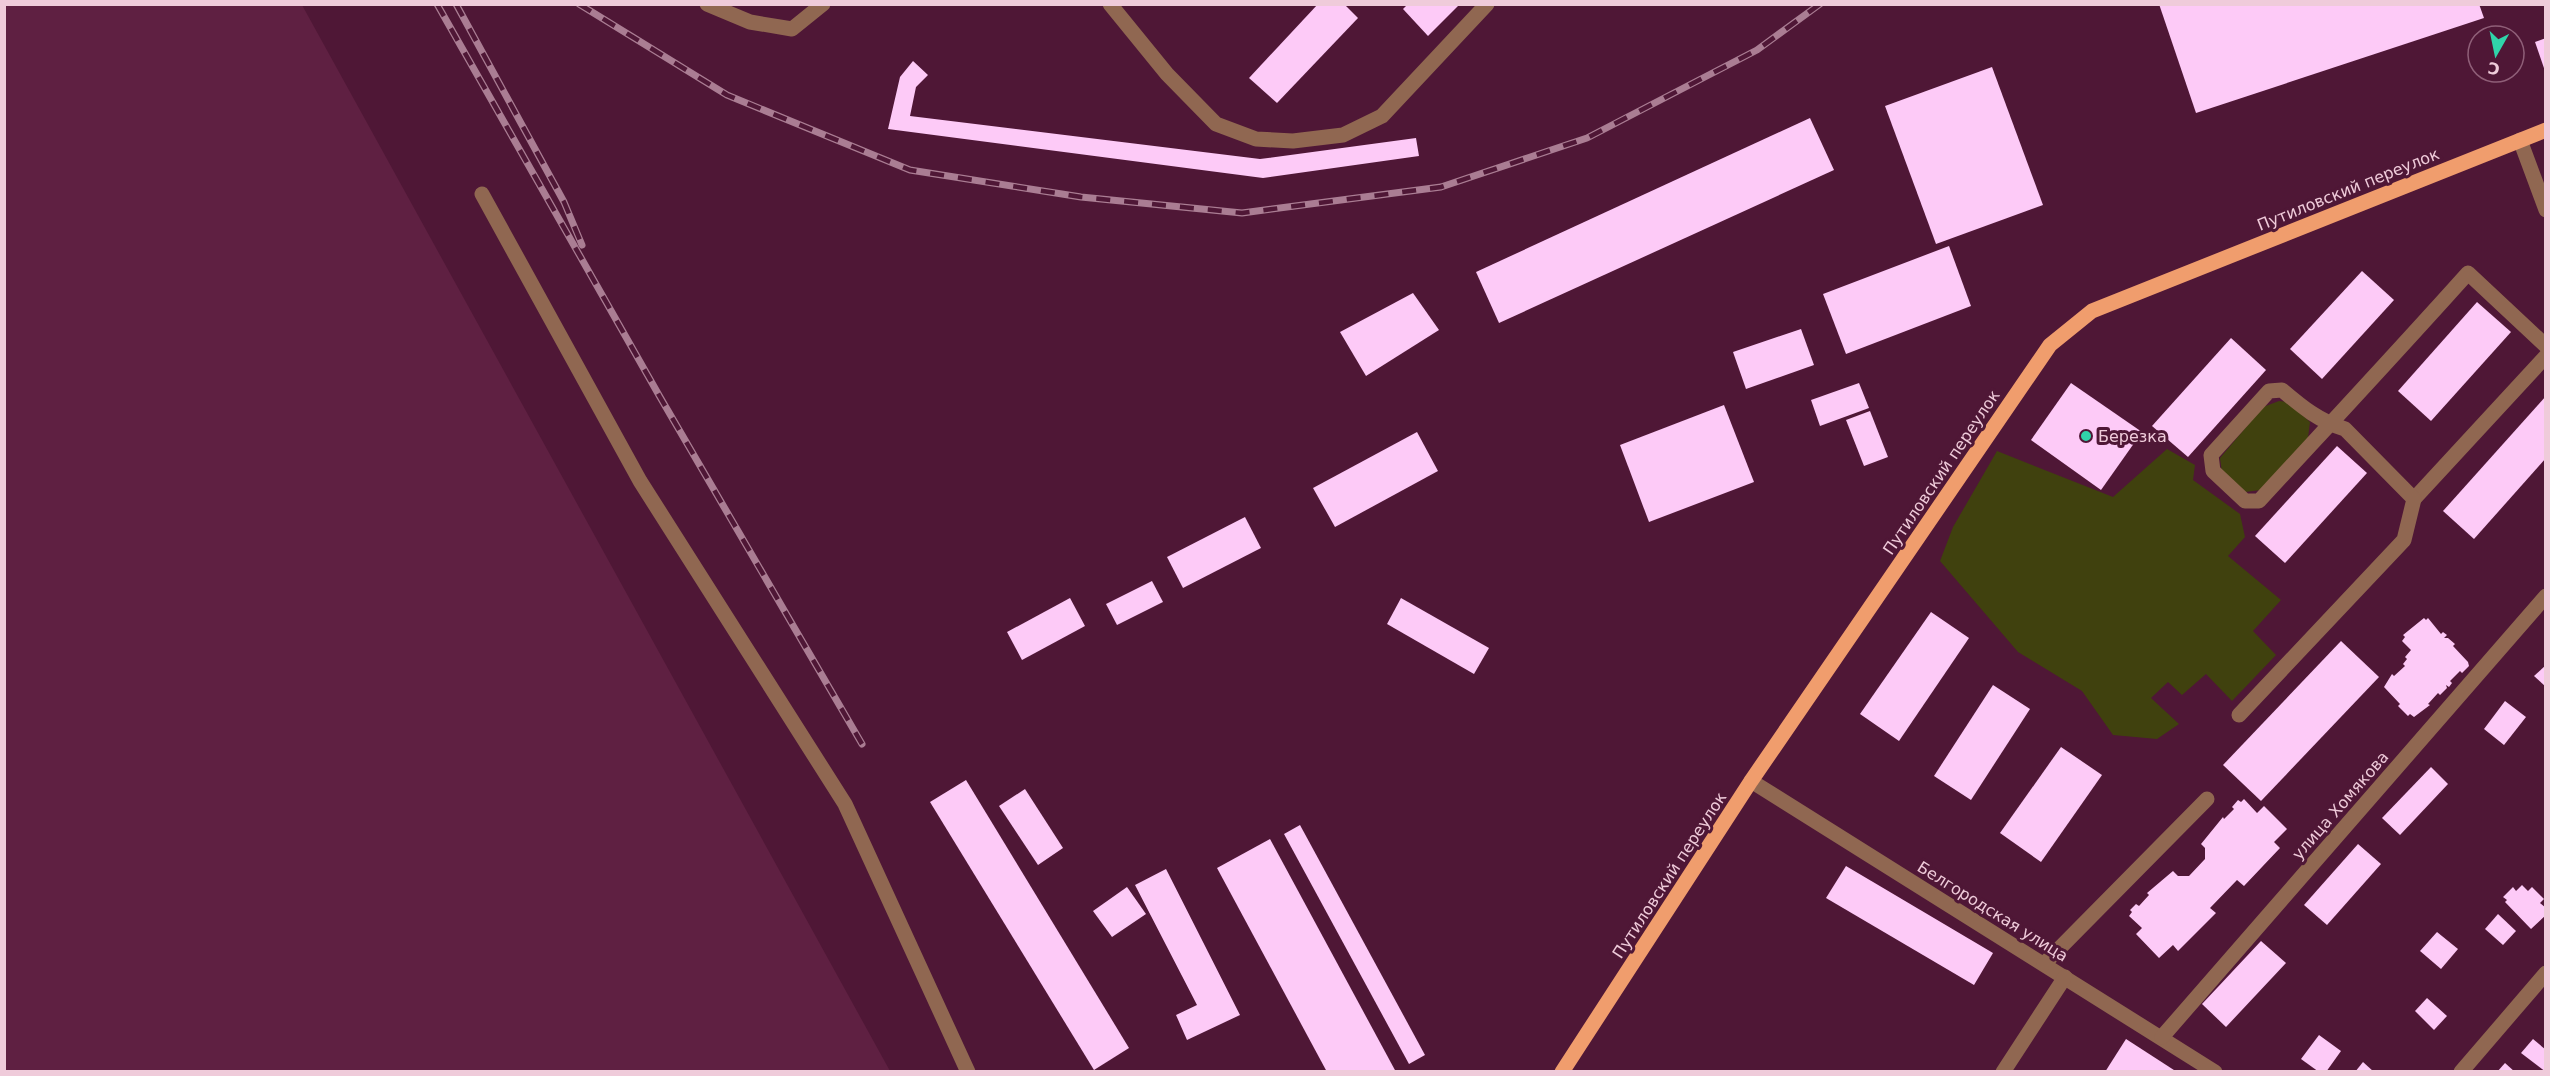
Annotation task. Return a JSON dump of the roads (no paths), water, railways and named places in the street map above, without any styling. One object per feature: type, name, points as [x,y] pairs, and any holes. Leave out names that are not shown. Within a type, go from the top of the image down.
[{"type":"main road","name":"Путиловский переулок","points":[[1562,1071],[1751,782],[2050,345],[2092,311],[2546,130]]},
{"type":"street","points":[[707,4],[750,22],[792,29],[823,4]]},
{"type":"street","points":[[1110,4],[1167,74],[1216,124],[1256,139],[1293,141],[1343,135],[1382,116],[1487,4]]},
{"type":"street","points":[[2520,140],[2546,210]]},
{"type":"street","points":[[482,194],[640,481],[845,804],[968,1071]]},
{"type":"street","points":[[2414,499],[2345,429],[2329,424],[2314,417],[2282,390],[2270,392],[2211,455],[2212,471],[2245,501],[2259,501],[2329,424],[2468,273],[2546,346]]},
{"type":"street","points":[[2239,715],[2404,540],[2414,499],[2546,356]]},
{"type":"street","name":"улица Хомякова","points":[[2162,1037],[2546,596]]},
{"type":"street","name":"Белгородская улица","points":[[1751,782],[2215,1071]]},
{"type":"street","points":[[2044,964],[2207,799]]},
{"type":"street","points":[[2461,1071],[2546,973]]},
{"type":"street","points":[[2004,1071],[2065,977]]},
{"type":"railway","points":[[437,4],[660,397],[862,744]]},
{"type":"railway","points":[[456,4],[564,202],[582,245]]},
{"type":"railway","points":[[579,4],[727,95],[910,170],[1081,197],[1242,213],[1441,187],[1587,138],[1757,50],[1820,4]]},
{"type":"place","name":"Березка","points":[[2086,436]]}]
